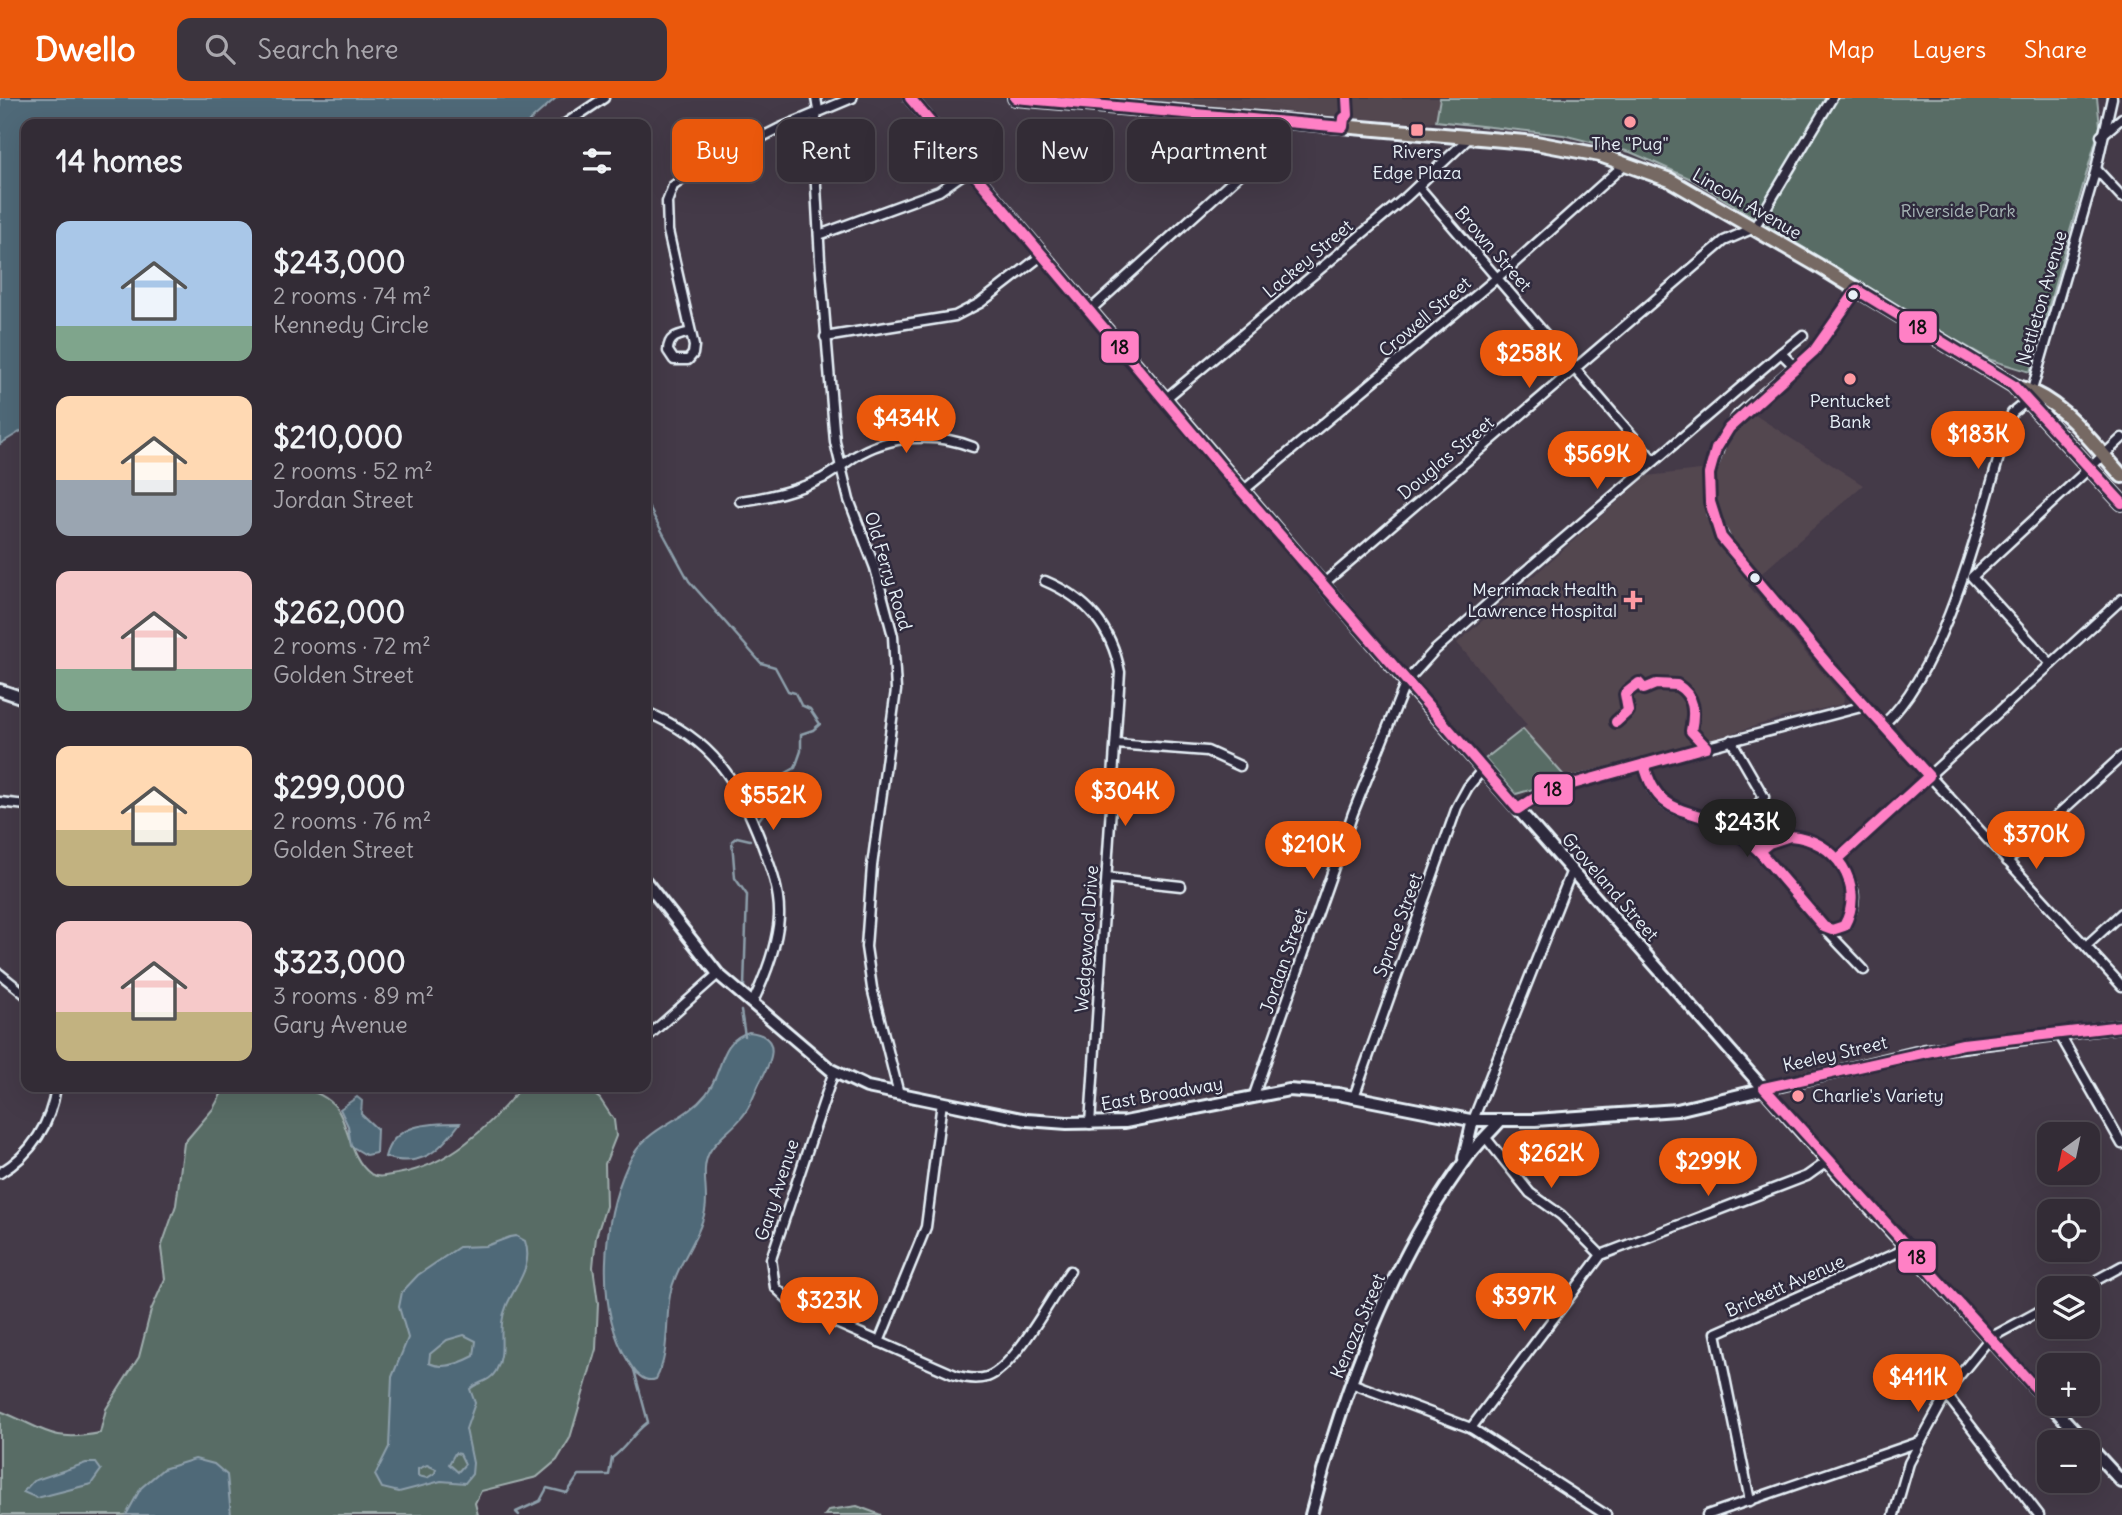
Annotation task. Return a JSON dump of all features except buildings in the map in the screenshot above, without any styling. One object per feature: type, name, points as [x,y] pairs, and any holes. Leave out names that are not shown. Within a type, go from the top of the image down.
[{"type":"main road","name":"Lincoln Avenue","points":[[1015,98],[1262,119]]},
{"type":"main road","name":"Lincoln Avenue","points":[[1291,122],[1572,149],[1670,180],[2030,395],[2058,407],[2122,476]]},
{"type":"main road","points":[[2030,395],[2122,503]]},
{"type":"street","points":[[572,119],[604,98]]},
{"type":"street","name":"Old Ferry Road","points":[[816,98],[818,110],[813,131],[825,337],[835,442],[894,636],[896,690],[872,866],[866,947],[872,988],[899,1094]]},
{"type":"street","points":[[691,332],[668,231],[667,202],[673,186],[711,163],[818,110],[852,98]]},
{"type":"street","name":"Groveland Street","points":[[910,98],[927,119]]},
{"type":"street","points":[[1754,228],[1832,98]]},
{"type":"street","name":"Nettleton Avenue","points":[[1883,725],[1905,703],[1942,631],[2012,413],[2030,395],[2096,170],[2101,136],[2112,98]]},
{"type":"street","points":[[2101,136],[2122,118]]},
{"type":"street","name":"Lackey Street","points":[[1164,400],[1418,186],[1469,138]]},
{"type":"street","name":"Crowell Street","points":[[1243,491],[1497,277],[1625,164]]},
{"type":"street","points":[[2096,170],[2122,197]]},
{"type":"street","points":[[819,235],[939,191],[952,182]]},
{"type":"street","name":"Groveland Street","points":[[979,182],[1518,809],[1828,1161],[2037,1390]]},
{"type":"street","points":[[1089,312],[1232,182]]},
{"type":"street","name":"Brown Street","points":[[1418,186],[1654,461]]},
{"type":"street","name":"Douglas Street","points":[[1323,584],[1724,241],[1754,228]]},
{"type":"street","points":[[825,337],[955,316],[988,298],[1041,256]]},
{"type":"street","points":[[1857,290],[1824,339],[1738,415],[1723,436],[1709,476],[1712,514],[1731,551],[1865,706],[2122,986]]},
{"type":"street","points":[[1406,681],[1460,627],[1803,335]]},
{"type":"street","points":[[1781,353],[1795,367]]},
{"type":"street","points":[[740,501],[763,498],[821,479],[885,443],[946,438],[973,447]]},
{"type":"street","points":[[2051,664],[1972,578],[2122,438]]},
{"type":"street","name":"Wedgewood Drive","points":[[1045,581],[1092,610],[1112,642],[1120,672],[1090,1124]]},
{"type":"street","points":[[1838,859],[2122,599]]},
{"type":"street","name":"Jordan Street","points":[[1254,1095],[1344,837],[1406,681]]},
{"type":"street","points":[[0,690],[21,697]]},
{"type":"street","points":[[1518,809],[1544,792],[1865,706]]},
{"type":"street","points":[[651,715],[696,743],[723,767],[739,789],[768,860],[775,882],[779,919],[764,979],[752,1004]]},
{"type":"street","points":[[1731,740],[1764,797],[1735,831]]},
{"type":"street","points":[[1116,744],[1207,751],[1240,766]]},
{"type":"street","points":[[2007,861],[2122,756]]},
{"type":"street","points":[[1644,764],[1651,790],[1667,804],[1735,831],[1759,851],[1864,970]]},
{"type":"street","name":"Spruce Street","points":[[1354,1097],[1457,807],[1468,787],[1483,769]]},
{"type":"street","points":[[0,802],[21,804]]},
{"type":"street","points":[[1759,851],[1776,839],[1796,835],[1821,844],[1838,859],[1853,883],[1855,903],[1844,926],[1834,930],[1824,927]]},
{"type":"street","points":[[1473,1120],[1572,870]]},
{"type":"street","points":[[1107,878],[1181,886]]},
{"type":"street","name":"East Broadway","points":[[651,889],[718,974],[834,1071],[867,1087],[1027,1119],[1090,1124],[1125,1122],[1289,1090],[1354,1097],[1411,1111],[1500,1121],[1677,1110],[1707,1106],[1764,1088]]},
{"type":"street","points":[[2086,946],[2122,913]]},
{"type":"street","points":[[0,974],[21,991]]},
{"type":"street","points":[[651,1034],[718,974]]},
{"type":"street","name":"Keeley Street","points":[[1764,1088],[1924,1051],[2122,1026]]},
{"type":"street","points":[[2060,1035],[2122,1144]]},
{"type":"street","name":"Gary Avenue","points":[[834,1071],[771,1259],[775,1287],[793,1304],[955,1375],[975,1379],[990,1376],[1016,1351],[1070,1271]]},
{"type":"street","points":[[0,1173],[20,1158],[39,1135],[52,1108],[55,1092]]},
{"type":"street","points":[[879,1342],[926,1227],[942,1102]]},
{"type":"street","name":"Kenoza Street","points":[[1464,1163],[1473,1120]]},
{"type":"street","name":"Kenoza Street","points":[[1311,1515],[1352,1383],[1413,1246],[1464,1163],[1500,1121]]},
{"type":"street","points":[[1486,1138],[1530,1193],[1561,1215],[1601,1255]]},
{"type":"street","points":[[1471,1428],[1601,1255],[1807,1176],[1828,1161]]},
{"type":"street","name":"Brickett Avenue","points":[[1750,1501],[1716,1333],[1908,1248]]},
{"type":"street","points":[[2100,1278],[2122,1266]]},
{"type":"street","points":[[1894,1515],[1919,1442],[1946,1394],[1990,1338],[2037,1313]]},
{"type":"street","points":[[1352,1383],[1471,1428],[1606,1515]]},
{"type":"street","points":[[1946,1394],[2038,1515]]},
{"type":"street","name":"Groveland Street","points":[[2061,1416],[2074,1430]]},
{"type":"street","points":[[1707,1515],[1919,1442]]},
{"type":"street","name":"Groveland Street","points":[[2100,1458],[2122,1482]]},
{"type":"shaded area","name":"Rivers Edge Plaza","points":[[1122,98],[1440,98],[1436,121],[1414,123]]},
{"type":"shaded area","name":"Merrimack Health Lawrence Hospital","points":[[1752,413],[1863,485],[1748,585],[1844,698],[1843,704],[1781,718],[1671,752],[1567,779],[1523,729],[1527,725],[1457,643],[1647,476],[1717,468],[1735,427]]},
{"type":"green space","name":"Riverside Park","points":[[1440,98],[2097,98],[2100,126],[2030,372],[1991,360],[1952,338],[1691,179],[1630,152],[1563,135],[1436,121]]},
{"type":"green space","points":[[1523,729],[1567,779],[1516,794],[1485,759]]},
{"type":"green space","points":[[222,1092],[314,1092],[338,1110],[363,1167],[371,1174],[381,1176],[416,1170],[451,1154],[481,1130],[517,1092],[591,1092],[600,1099],[614,1120],[616,1136],[605,1164],[606,1206],[596,1237],[593,1267],[598,1303],[596,1349],[570,1438],[557,1460],[537,1477],[481,1491],[475,1503],[478,1515],[0,1515],[0,1411],[58,1435],[83,1436],[100,1433],[106,1409],[139,1357],[151,1310],[165,1279],[161,1248],[176,1205],[184,1143],[213,1109]]},
{"type":"green space","points":[[857,1506],[881,1515],[825,1515],[829,1510]]},
{"type":"water","points":[[0,98],[556,98],[532,119],[21,119],[21,431],[0,444]]},
{"type":"water","points":[[749,1032],[767,1039],[772,1052],[770,1060],[745,1113],[716,1143],[706,1160],[705,1211],[673,1284],[660,1369],[656,1379],[647,1380],[639,1376],[628,1361],[617,1339],[610,1315],[606,1264],[612,1211],[619,1187],[628,1164],[645,1140],[697,1104],[712,1085],[732,1042]]},
{"type":"water","points":[[357,1097],[362,1101],[361,1114],[377,1129],[376,1153],[366,1155],[351,1146],[348,1126],[340,1109]]},
{"type":"water","points":[[460,1123],[429,1155],[410,1161],[385,1157],[389,1146],[405,1131],[426,1125]]},
{"type":"water","points":[[516,1236],[525,1241],[527,1252],[523,1273],[504,1312],[499,1365],[490,1378],[470,1389],[475,1403],[466,1429],[473,1463],[472,1474],[465,1483],[441,1481],[399,1492],[382,1488],[375,1475],[389,1447],[392,1377],[408,1338],[399,1307],[402,1292],[418,1275],[459,1247],[486,1246]],"holes":[[[464,1335],[476,1341],[474,1356],[446,1366],[429,1363],[430,1354],[447,1340]],[[455,1453],[460,1454],[465,1464],[458,1472],[449,1464]],[[427,1465],[436,1469],[435,1473],[427,1478],[418,1476],[418,1469]]]},
{"type":"water","points":[[195,1459],[214,1464],[227,1475],[231,1515],[126,1515],[141,1488],[163,1469]]},
{"type":"water","points":[[86,1463],[96,1463],[101,1470],[91,1484],[37,1498],[23,1492],[33,1481]]},
{"type":"waterway","points":[[651,511],[689,581],[761,663],[775,667],[788,691],[795,693],[801,705],[810,709],[820,724],[801,734],[801,751],[795,768],[786,773],[790,779],[758,821]]},
{"type":"waterway","points":[[744,987],[747,895],[735,878],[732,841],[737,837],[750,840]]},
{"type":"waterway","points":[[741,1011],[745,1036]]},
{"type":"waterway","points":[[519,1515],[516,1512],[540,1501],[547,1488],[567,1493],[579,1475],[609,1475],[612,1458],[648,1422],[634,1370]]},
{"type":"transit line","name":"18","points":[[910,98],[1221,467],[1518,809],[1544,792],[1706,747],[1691,731],[1692,705],[1687,694],[1677,685],[1656,684],[1644,689],[1639,683],[1625,694],[1628,711],[1616,722]]},
{"type":"transit line","name":"18","points":[[1015,98],[1343,127],[1344,118],[1348,115],[1347,98]]},
{"type":"transit line","name":"18","points":[[1838,859],[1929,776],[1830,667],[1721,537],[1710,502],[1709,474],[1716,449],[1729,428],[1814,351],[1857,290],[2013,385],[2122,503]]},
{"type":"transit line","name":"18","points":[[1644,764],[1656,793],[1664,801],[1729,827],[1759,851]]},
{"type":"transit line","name":"18","points":[[1790,836],[1821,846],[1833,855],[1842,867],[1849,880],[1852,895],[1844,926],[1832,930],[1824,927],[1759,851],[1769,843],[1790,836]]},
{"type":"transit line","name":"18","points":[[2037,1390],[1764,1088],[1963,1044],[2122,1026]]},
{"type":"place","name":"The \"Pug\"","points":[[1630,122]]},
{"type":"place","name":"Rivers Edge Plaza","points":[[1417,130]]},
{"type":"place","name":"Pentucket Bank","points":[[1850,379]]},
{"type":"place","name":"Merrimack Health Lawrence Hospital","points":[[1633,600]]},
{"type":"place","name":"Charlie's Variety","points":[[1798,1096]]}]
